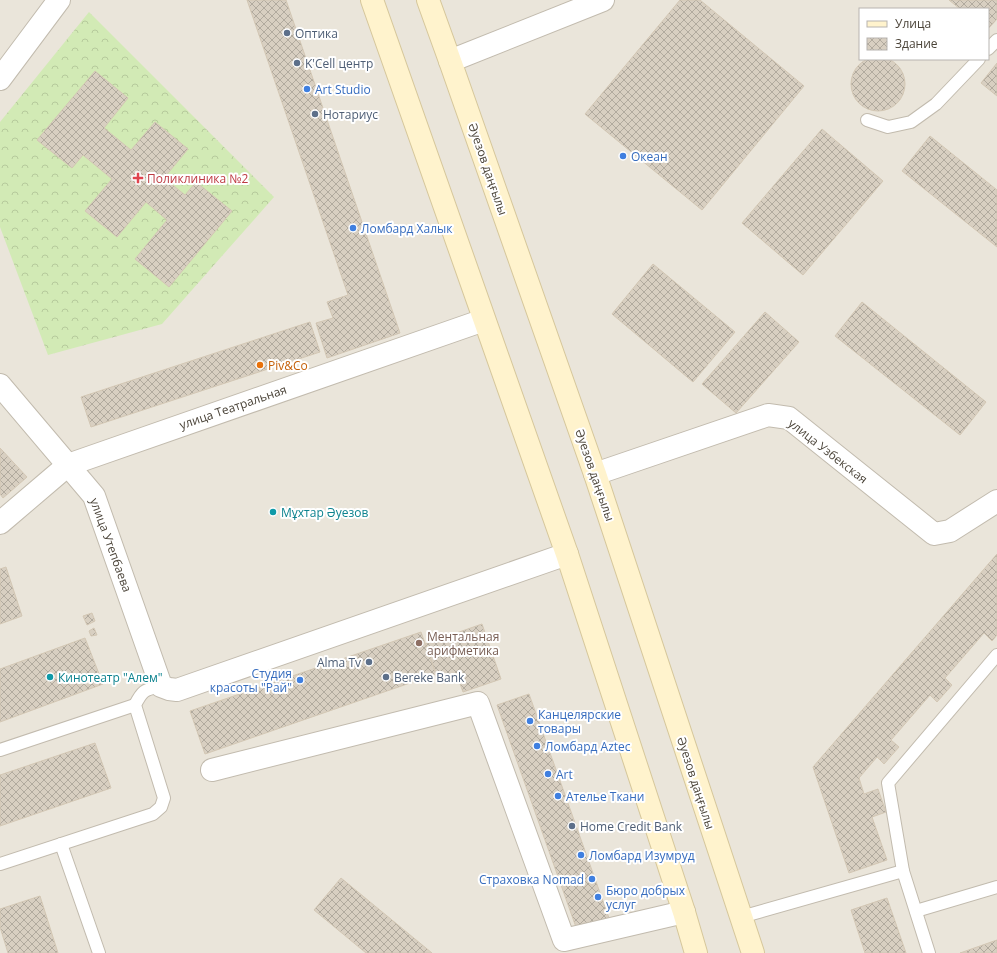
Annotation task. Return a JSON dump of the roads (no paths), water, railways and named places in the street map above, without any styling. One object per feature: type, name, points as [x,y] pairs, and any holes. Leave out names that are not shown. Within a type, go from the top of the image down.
[{"type":"main road","points":[[372,0],[567,554],[696,953]]},
{"type":"main road","name":"Әуезов даңғылы","points":[[428,0],[595,474],[753,953]]},
{"type":"street","points":[[0,79],[59,0]]},
{"type":"street","points":[[450,61],[602,0]]},
{"type":"street","name":"улица Театральная","points":[[0,523],[68,465],[484,320]]},
{"type":"street","name":"улица Утепбаева","points":[[0,385],[94,496],[161,686]]},
{"type":"street","name":"улица Узбекская","points":[[595,474],[768,415],[789,418],[934,534],[950,531],[997,501]]},
{"type":"street","points":[[161,686],[177,690],[567,554]]},
{"type":"street","points":[[212,770],[478,703],[564,940],[684,912]]},
{"type":"lane","points":[[989,48],[997,40]]},
{"type":"lane","points":[[867,120],[888,127],[910,122],[936,104],[977,60]]},
{"type":"lane","points":[[929,953],[904,872],[888,783],[997,655]]},
{"type":"lane","points":[[0,864],[153,814],[161,807],[164,798],[135,705],[144,691],[161,686]]},
{"type":"lane","points":[[0,750],[135,705]]},
{"type":"lane","points":[[61,844],[99,953]]},
{"type":"lane","points":[[741,917],[904,872]]},
{"type":"lane","points":[[916,911],[997,887]]},
{"type":"place","name":"Оптика","points":[[287,33]]},
{"type":"place","name":"K'Cell центр","points":[[297,63]]},
{"type":"place","name":"Art Studio","points":[[307,89]]},
{"type":"place","name":"Нотариус","points":[[315,114]]},
{"type":"place","name":"Океан","points":[[623,156]]},
{"type":"place","name":"Поликлиника №2","points":[[138,178]]},
{"type":"place","name":"Ломбард Халык","points":[[353,228]]},
{"type":"place","name":"Piv&Co","points":[[260,365]]},
{"type":"place","name":"Мұхтар Әуезов","points":[[273,512]]},
{"type":"place","name":"Ментальная арифметика","points":[[419,643]]},
{"type":"place","name":"Alma Tv","points":[[369,662]]},
{"type":"place","name":"Кинотеатр \"Алем\"","points":[[50,677]]},
{"type":"place","name":"Bereke Bank","points":[[386,677]]},
{"type":"place","name":"Студия красоты \"Рай\"","points":[[300,680]]},
{"type":"place","name":"Канцелярские товары","points":[[530,721]]},
{"type":"place","name":"Ломбард Aztec","points":[[537,746]]},
{"type":"place","name":"Art","points":[[548,774]]},
{"type":"place","name":"Ателье Ткани","points":[[558,796]]},
{"type":"place","name":"Home Credit Bank","points":[[572,826]]},
{"type":"place","name":"Ломбард Изумруд","points":[[581,855]]},
{"type":"place","name":"Страховка Nomad","points":[[592,879]]},
{"type":"place","name":"Бюро добрых услуг","points":[[598,897]]}]
